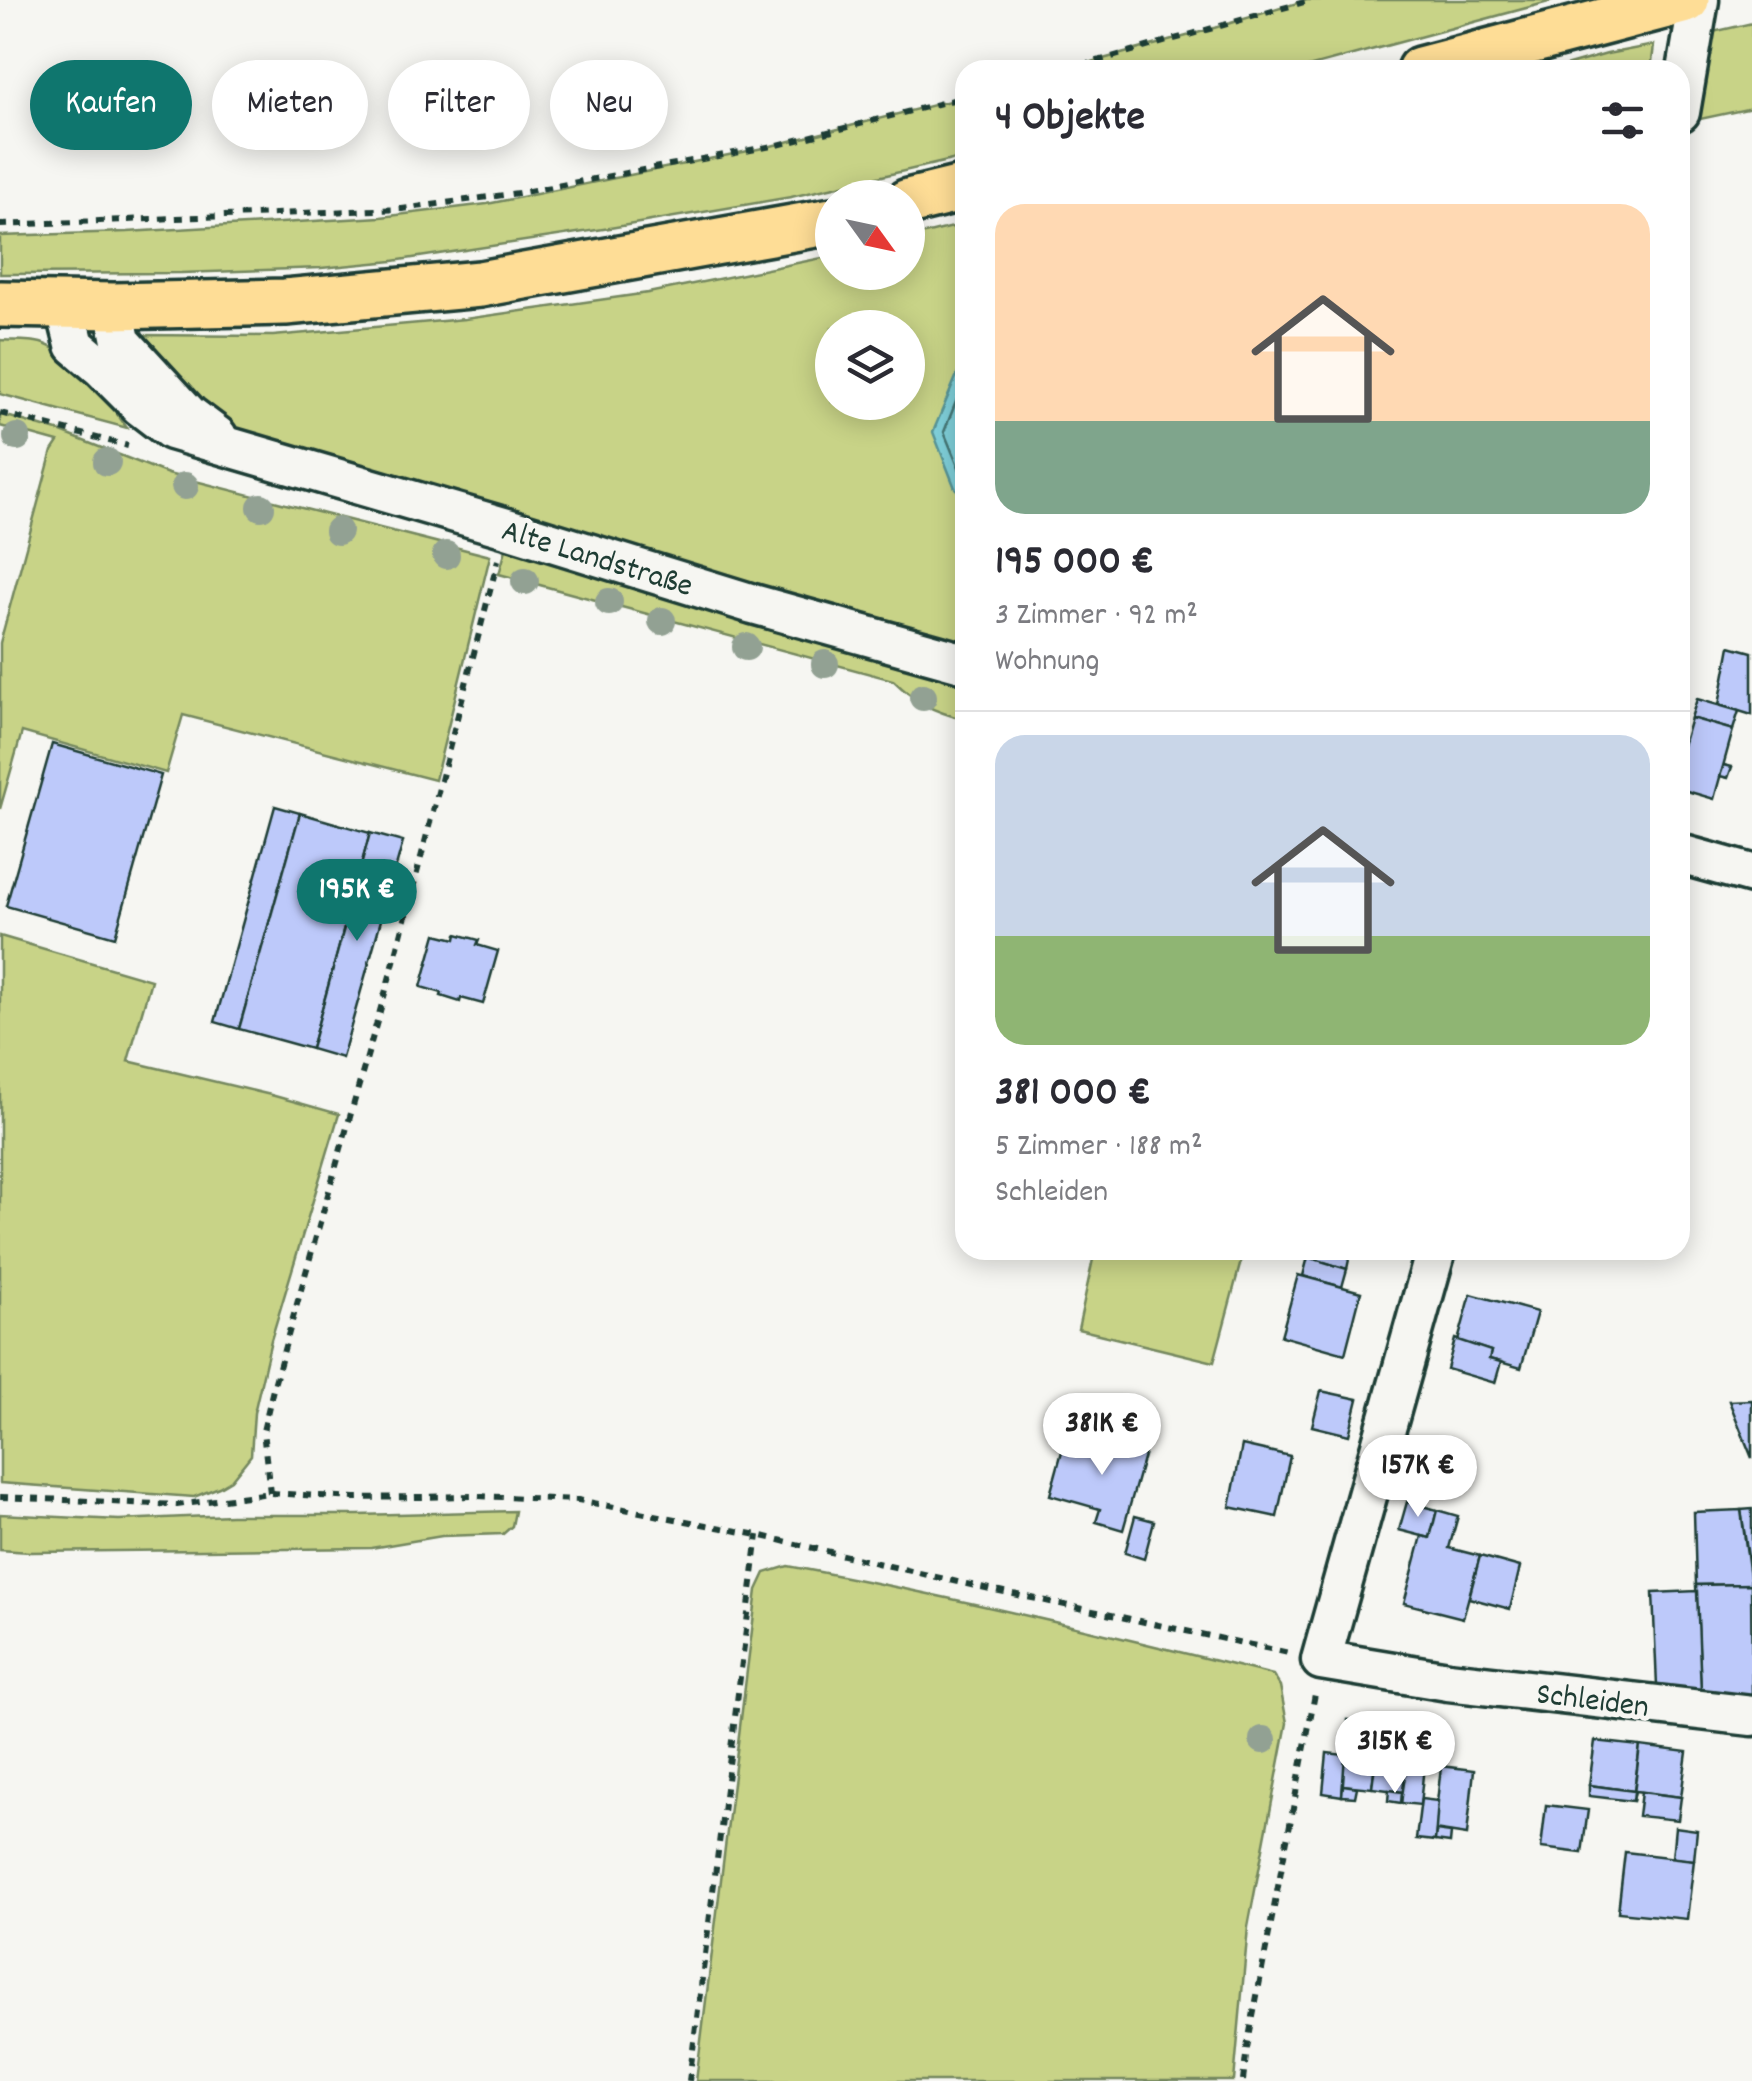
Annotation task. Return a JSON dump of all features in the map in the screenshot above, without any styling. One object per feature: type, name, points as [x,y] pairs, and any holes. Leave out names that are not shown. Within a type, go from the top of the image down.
[{"type":"main road","points":[[1458,60],[1686,0]]},
{"type":"main road","points":[[925,198],[955,190]]},
{"type":"main road","points":[[0,304],[285,302],[480,284],[815,225]]},
{"type":"street","points":[[1689,60],[1699,0]]},
{"type":"street","name":"Alte Landstraße","points":[[64,305],[75,344],[140,407],[171,430],[955,660]]},
{"type":"street","name":"Alte Landstraße","points":[[114,306],[121,340],[189,414],[231,446]]},
{"type":"street","points":[[1690,857],[1752,874]]},
{"type":"street","points":[[1321,1660],[1433,1260]]},
{"type":"street","name":"Schleiden","points":[[1321,1660],[1448,1681],[1752,1716]]},
{"type":"path","points":[[1101,60],[1310,0]]},
{"type":"path","points":[[0,225],[402,209],[518,193],[778,145],[955,101]]},
{"type":"path","points":[[270,1492],[264,1431],[274,1384],[394,958],[507,528]]},
{"type":"path","points":[[0,1497],[176,1504],[270,1492],[355,1498],[476,1496],[578,1500],[758,1535],[1321,1660],[1246,2048],[1243,2081]]},
{"type":"path","points":[[688,2081],[758,1535]]},
{"type":"green space","points":[[1307,0],[1556,0],[1334,60],[1099,60]]},
{"type":"green space","points":[[1752,23],[1752,108],[1691,121],[1704,34]]},
{"type":"green space","points":[[1654,45],[1652,60],[1586,60]]},
{"type":"green space","points":[[955,100],[955,159],[865,180],[815,180],[815,191],[791,197],[393,261],[181,273],[0,274],[0,236],[381,217],[487,204],[763,148]]},
{"type":"green space","points":[[955,226],[955,643],[742,584],[212,423],[139,335],[273,336],[465,319],[648,293],[815,259],[815,290],[925,290],[925,234]]},
{"type":"green space","points":[[0,340],[41,343],[65,356],[89,379],[127,428],[0,394]]},
{"type":"green space","points":[[0,414],[61,432],[168,474],[490,556],[435,780],[183,715],[166,773],[22,732],[0,809],[0,643],[52,451],[58,442],[0,426]]},
{"type":"green space","points":[[507,546],[955,674],[955,717],[926,706],[893,680],[499,574]]},
{"type":"green space","points":[[0,936],[151,980],[128,1061],[339,1114],[271,1340],[254,1413],[251,1455],[231,1480],[194,1497],[0,1483]]},
{"type":"green space","points":[[1093,1260],[1241,1260],[1214,1362],[1078,1329]]},
{"type":"green space","points":[[515,1511],[512,1526],[503,1534],[442,1536],[371,1548],[0,1550],[0,1514],[119,1520]]},
{"type":"green space","points":[[788,1566],[971,1603],[1273,1675],[1280,1686],[1287,1723],[1248,1927],[1234,2081],[696,2081],[757,1590],[765,1573]]},
{"type":"water","points":[[955,380],[955,488],[933,432]]},
{"type":"building","points":[[1730,646],[1752,652],[1752,715],[1719,705]]},
{"type":"building","points":[[1697,699],[1739,711],[1733,730],[1691,718]]},
{"type":"building","points":[[1691,718],[1733,730],[1714,799],[1690,792]]},
{"type":"building","points":[[52,744],[161,775],[115,937],[6,906]]},
{"type":"building","points":[[1724,765],[1732,767],[1728,778],[1720,776]]},
{"type":"building","points":[[275,806],[300,813],[239,1029],[215,1022]]},
{"type":"building","points":[[300,813],[370,833],[311,1049],[239,1029]]},
{"type":"building","points":[[370,833],[403,842],[342,1058],[311,1049]]},
{"type":"building","points":[[436,934],[479,940],[477,945],[498,951],[483,1004],[461,998],[460,1002],[421,987]]},
{"type":"building","points":[[1307,1260],[1347,1269],[1342,1287],[1303,1276]]},
{"type":"building","points":[[1316,1260],[1349,1260],[1347,1269]]},
{"type":"building","points":[[1298,1275],[1361,1292],[1345,1354],[1281,1336]]},
{"type":"building","points":[[1471,1294],[1537,1312],[1521,1368],[1489,1359],[1491,1351],[1458,1341]]},
{"type":"building","points":[[1455,1339],[1491,1351],[1489,1359],[1501,1362],[1495,1383],[1447,1369]]},
{"type":"building","points":[[1321,1391],[1358,1399],[1349,1435],[1312,1426]]},
{"type":"building","points":[[1752,1400],[1752,1458],[1729,1401]]},
{"type":"building","points":[[1122,1430],[1149,1438],[1123,1530],[1096,1522],[1100,1509],[1050,1495],[1064,1444],[1114,1458]]},
{"type":"building","points":[[1242,1445],[1290,1456],[1277,1517],[1230,1507]]},
{"type":"building","points":[[1407,1502],[1437,1510],[1430,1538],[1399,1530]]},
{"type":"building","points":[[1752,1509],[1752,1584],[1741,1510]]},
{"type":"building","points":[[1437,1510],[1458,1516],[1449,1548],[1480,1556],[1463,1618],[1404,1603],[1422,1536],[1430,1538]]},
{"type":"building","points":[[1741,1510],[1751,1584],[1696,1585],[1694,1512]]},
{"type":"building","points":[[1135,1516],[1154,1521],[1144,1559],[1125,1553]]},
{"type":"building","points":[[1480,1556],[1520,1567],[1510,1609],[1469,1598]]},
{"type":"building","points":[[1751,1584],[1752,1698],[1701,1692],[1696,1585]]},
{"type":"building","points":[[1697,1591],[1701,1692],[1657,1686],[1653,1593]]},
{"type":"building","points":[[1348,1720],[1380,1724],[1372,1788],[1342,1785]]},
{"type":"building","points":[[1380,1724],[1412,1728],[1404,1792],[1372,1788]]},
{"type":"building","points":[[1595,1741],[1640,1746],[1634,1791],[1589,1785]]},
{"type":"building","points":[[1640,1746],[1687,1752],[1681,1797],[1635,1791],[1633,1801]]},
{"type":"building","points":[[1327,1753],[1345,1755],[1342,1796],[1323,1793]]},
{"type":"building","points":[[1407,1762],[1424,1765],[1420,1805],[1401,1803]]},
{"type":"building","points":[[1441,1766],[1474,1770],[1467,1835],[1434,1830]]},
{"type":"building","points":[[1343,1785],[1357,1787],[1355,1797],[1342,1796]]},
{"type":"building","points":[[1589,1785],[1634,1791],[1633,1801],[1589,1796]]},
{"type":"building","points":[[1389,1790],[1402,1792],[1401,1803],[1388,1801]]},
{"type":"building","points":[[1641,1792],[1681,1797],[1678,1820],[1638,1816]]},
{"type":"building","points":[[1421,1799],[1438,1801],[1435,1841],[1416,1839]]},
{"type":"building","points":[[1546,1805],[1588,1810],[1582,1853],[1541,1848]]},
{"type":"building","points":[[1675,1827],[1697,1830],[1694,1860],[1672,1858]]},
{"type":"building","points":[[1436,1831],[1451,1833],[1450,1843],[1435,1841]]},
{"type":"building","points":[[1625,1852],[1694,1860],[1687,1919],[1618,1912]]}]
